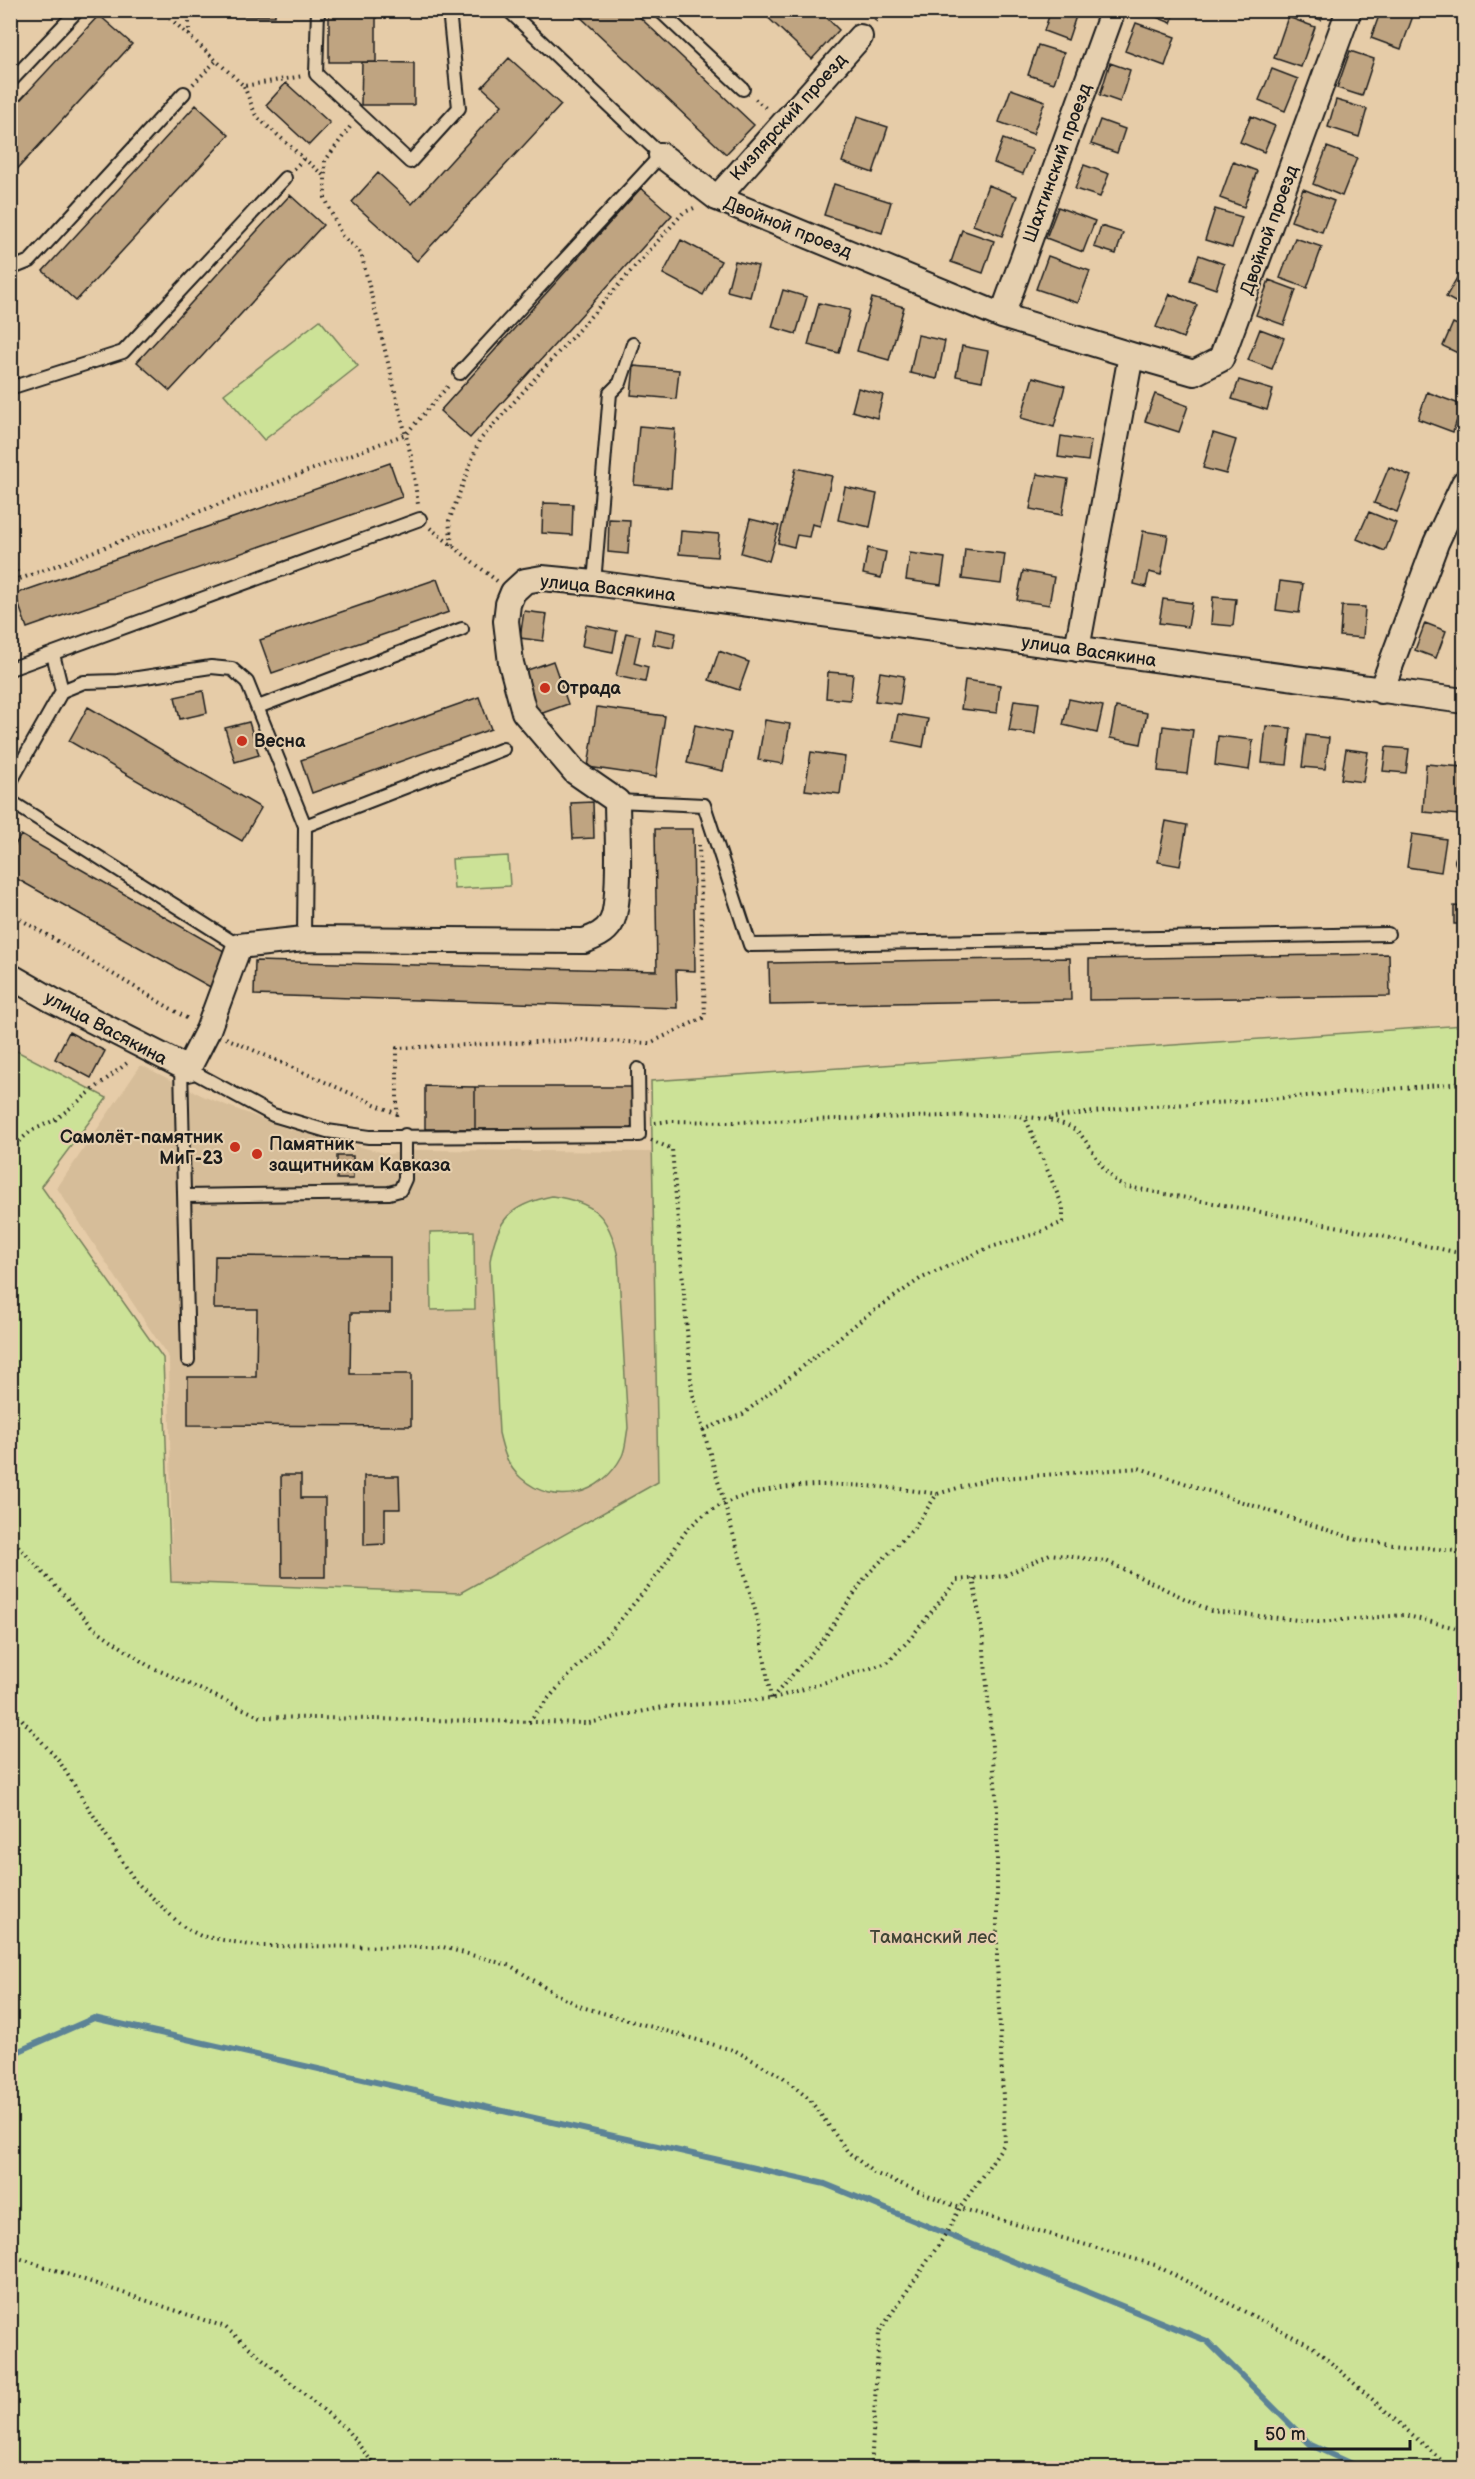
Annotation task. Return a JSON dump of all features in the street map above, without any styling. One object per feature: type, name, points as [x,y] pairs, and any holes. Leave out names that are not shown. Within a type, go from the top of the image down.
[{"type":"street","name":"Шахтинский проезд","points":[[1002,316],[1113,10]]},
{"type":"street","name":"Двойной проезд","points":[[661,156],[717,198],[1002,316],[1194,373],[1221,359],[1349,10]]},
{"type":"street","name":"Кизлярский проезд","points":[[717,198],[860,37]]},
{"type":"street","points":[[1077,649],[1131,355]]},
{"type":"street","points":[[1381,691],[1436,543],[1464,483]]},
{"type":"street","name":"улица Васякина","points":[[617,801],[575,772],[524,712],[511,663],[506,621],[508,604],[513,592],[525,581],[543,578],[594,583],[1464,701]]},
{"type":"street","points":[[239,946],[304,939],[584,941],[599,935],[611,922],[616,905],[617,801]]},
{"type":"street","name":"улица Васякина","points":[[10,976],[185,1068],[208,1030],[239,946]]},
{"type":"lane","points":[[10,82],[78,10]]},
{"type":"lane","points":[[318,10],[316,74],[410,162],[459,108],[449,10]]},
{"type":"lane","points":[[460,373],[661,156],[508,10]]},
{"type":"lane","points":[[658,10],[743,88]]},
{"type":"lane","points":[[10,269],[30,261],[184,93]]},
{"type":"lane","points":[[10,388],[123,352],[285,178]]},
{"type":"lane","points":[[594,583],[610,393],[620,383],[633,344]]},
{"type":"lane","points":[[17,667],[420,519]]},
{"type":"lane","points":[[258,707],[462,630]]},
{"type":"lane","points":[[53,654],[62,691]]},
{"type":"lane","points":[[10,783],[62,691],[84,682],[118,681],[211,667],[232,669],[247,682],[305,826],[304,939]]},
{"type":"lane","points":[[305,826],[503,749]]},
{"type":"lane","points":[[10,801],[239,946]]},
{"type":"lane","points":[[617,801],[704,805],[750,945],[1388,934]]},
{"type":"lane","points":[[188,1360],[185,1068],[273,1115],[337,1132],[369,1137],[639,1130],[638,1070]]},
{"type":"lane","points":[[185,1196],[389,1193],[400,1190],[405,1179],[405,1135]]},
{"type":"path","points":[[161,10],[244,86],[256,116],[325,177]]},
{"type":"path","points":[[189,10],[189,36]]},
{"type":"path","points":[[184,93],[216,61]]},
{"type":"path","points":[[244,86],[316,74]]},
{"type":"path","points":[[743,88],[783,123]]},
{"type":"path","points":[[359,115],[325,161],[325,198],[342,236],[361,253],[411,456],[420,519],[513,592]]},
{"type":"path","points":[[452,546],[449,521],[479,441],[683,213],[717,198]]},
{"type":"path","points":[[10,582],[406,434],[460,373]]},
{"type":"path","points":[[10,554],[20,579]]},
{"type":"path","points":[[10,627],[17,667]]},
{"type":"path","points":[[10,913],[208,1030],[397,1114],[397,1048],[583,1040],[650,1043],[705,1017],[699,840]]},
{"type":"path","points":[[10,1149],[31,1131],[55,1120],[73,1107],[119,1070],[144,1046]]},
{"type":"path","points":[[1042,1119],[1132,1107],[1233,1102],[1464,1083]]},
{"type":"path","points":[[639,1130],[669,1121],[733,1122],[984,1115],[1024,1116],[1051,1120],[1077,1131],[1110,1174],[1123,1186],[1340,1227],[1464,1254]]},
{"type":"path","points":[[703,1430],[743,1414],[865,1317],[920,1279],[988,1248],[1038,1233],[1063,1222],[1064,1207],[1024,1116]]},
{"type":"path","points":[[639,1130],[672,1149],[692,1391],[758,1620],[771,1699]]},
{"type":"path","points":[[528,1722],[569,1674],[595,1651],[663,1569],[688,1530],[704,1515],[723,1503],[759,1492],[819,1485],[897,1488],[937,1494],[989,1479],[1139,1468],[1358,1540],[1464,1552]]},
{"type":"path","points":[[771,1699],[823,1640],[866,1576],[914,1528],[937,1494]]},
{"type":"path","points":[[10,1537],[94,1628],[147,1665],[261,1717],[589,1723],[663,1707],[771,1699],[887,1663],[909,1640],[957,1580],[1004,1576],[1050,1554],[1106,1561],[1210,1611],[1318,1622],[1404,1615],[1464,1630]]},
{"type":"path","points":[[872,2469],[879,2332],[1005,2143],[997,1963],[997,1807],[983,1638],[973,1578]]},
{"type":"path","points":[[10,1706],[59,1761],[135,1881],[182,1926],[201,1936],[256,1946],[443,1947],[511,1966],[554,1993],[582,2007],[736,2051],[783,2077],[810,2100],[848,2152],[874,2173],[960,2208],[1155,2265],[1313,2347],[1450,2469]]},
{"type":"path","points":[[10,2255],[225,2327],[346,2428],[377,2469]]},
{"type":"shaded area","points":[[141,1065],[205,1097],[288,1129],[389,1154],[418,1150],[654,1152],[661,1483],[461,1597],[172,1586],[169,1358],[57,1188]]},
{"type":"green space","points":[[320,320],[358,366],[264,440],[224,394]]},
{"type":"green space","points":[[508,856],[510,886],[454,889],[452,859]]},
{"type":"green space","name":"Таманский лес","points":[[1464,1025],[1464,2468],[11,2468],[11,1048],[107,1098],[41,1186],[163,1358],[171,1582],[460,1593],[658,1482],[651,1081]]},
{"type":"green space","points":[[552,1196],[579,1202],[597,1213],[610,1231],[614,1243],[618,1257],[628,1428],[622,1456],[603,1480],[577,1493],[563,1495],[548,1493],[521,1478],[512,1468],[504,1452],[499,1433],[490,1261],[497,1234],[508,1216],[526,1204]]},
{"type":"green space","points":[[474,1231],[475,1309],[431,1310],[430,1232]]},
{"type":"building","points":[[199,10],[275,10],[275,16],[199,16]]},
{"type":"building","points":[[329,10],[376,10],[376,62],[329,62]]},
{"type":"building","points":[[573,10],[632,10],[754,125],[726,154]]},
{"type":"building","points":[[760,10],[819,10],[839,30],[812,59]]},
{"type":"building","points":[[1051,10],[1078,10],[1068,40],[1044,31]]},
{"type":"building","points":[[1139,10],[1176,10],[1171,23]]},
{"type":"building","points":[[1293,10],[1324,10],[1321,20]]},
{"type":"building","points":[[1381,10],[1398,10],[1413,16],[1401,49],[1371,38]]},
{"type":"building","points":[[99,15],[132,44],[10,177],[10,111]]},
{"type":"building","points":[[1288,17],[1315,27],[1301,67],[1274,58]]},
{"type":"building","points":[[1136,23],[1175,37],[1165,66],[1125,51]]},
{"type":"building","points":[[1038,45],[1064,53],[1054,83],[1028,75]]},
{"type":"building","points":[[1350,51],[1374,59],[1362,96],[1337,88]]},
{"type":"building","points":[[509,58],[561,105],[417,261],[352,202],[378,173],[412,204],[502,105],[482,87]]},
{"type":"building","points":[[362,62],[414,63],[414,105],[361,105]]},
{"type":"building","points":[[1110,63],[1130,70],[1120,102],[1100,95]]},
{"type":"building","points":[[1272,69],[1298,79],[1285,111],[1259,100]]},
{"type":"building","points":[[286,83],[330,123],[309,145],[266,105]]},
{"type":"building","points":[[1011,89],[1045,101],[1033,134],[999,122]]},
{"type":"building","points":[[1336,100],[1367,109],[1359,137],[1328,127]]},
{"type":"building","points":[[196,105],[229,135],[76,301],[43,271]]},
{"type":"building","points":[[1251,116],[1275,126],[1264,152],[1240,142]]},
{"type":"building","points":[[857,117],[888,127],[873,173],[842,162]]},
{"type":"building","points":[[1100,120],[1125,129],[1117,153],[1091,144]]},
{"type":"building","points":[[1003,139],[1033,150],[1023,174],[994,163]]},
{"type":"building","points":[[1327,147],[1357,158],[1342,196],[1313,184]]},
{"type":"building","points":[[1233,162],[1257,171],[1244,207],[1220,198]]},
{"type":"building","points":[[1084,165],[1109,174],[1100,197],[1075,189]]},
{"type":"building","points":[[834,184],[891,202],[882,233],[824,215]]},
{"type":"building","points":[[988,185],[1017,196],[1002,236],[973,225]]},
{"type":"building","points":[[641,188],[672,215],[470,438],[440,411]]},
{"type":"building","points":[[1303,189],[1334,201],[1322,232],[1291,221]]},
{"type":"building","points":[[290,195],[323,225],[170,391],[137,362]]},
{"type":"building","points":[[1058,207],[1095,221],[1083,252],[1046,238]]},
{"type":"building","points":[[1215,209],[1242,217],[1232,248],[1205,240]]},
{"type":"building","points":[[1101,226],[1123,233],[1116,254],[1094,247]]},
{"type":"building","points":[[962,230],[994,241],[983,273],[951,262]]},
{"type":"building","points":[[1295,238],[1322,247],[1307,288],[1280,278]]},
{"type":"building","points":[[681,240],[721,261],[703,295],[663,274]]},
{"type":"building","points":[[1199,255],[1224,264],[1216,289],[1190,280]]},
{"type":"building","points":[[1048,256],[1090,271],[1078,303],[1036,289]]},
{"type":"building","points":[[735,261],[758,266],[750,297],[727,291]]},
{"type":"building","points":[[1458,276],[1464,279],[1464,307],[1446,297]]},
{"type":"building","points":[[1269,280],[1296,290],[1284,325],[1256,315]]},
{"type":"building","points":[[783,290],[807,297],[796,334],[772,327]]},
{"type":"building","points":[[1170,294],[1197,305],[1183,338],[1156,327]]},
{"type":"building","points":[[872,298],[904,307],[889,360],[857,351]]},
{"type":"building","points":[[819,303],[850,310],[839,353],[808,345]]},
{"type":"building","points":[[1453,323],[1464,328],[1464,356],[1443,346]]},
{"type":"building","points":[[1260,329],[1284,338],[1272,369],[1248,360]]},
{"type":"building","points":[[918,335],[945,341],[937,379],[910,373]]},
{"type":"building","points":[[962,346],[988,351],[982,381],[956,376]]},
{"type":"building","points":[[634,366],[679,370],[676,399],[631,395]]},
{"type":"building","points":[[1033,377],[1065,386],[1054,427],[1021,418]]},
{"type":"building","points":[[1239,380],[1273,390],[1267,410],[1232,399]]},
{"type":"building","points":[[858,388],[883,395],[877,418],[852,411]]},
{"type":"building","points":[[1427,392],[1462,405],[1453,432],[1418,419]]},
{"type":"building","points":[[1155,394],[1188,406],[1179,432],[1145,421]]},
{"type":"building","points":[[639,426],[675,429],[671,488],[634,485]]},
{"type":"building","points":[[1213,433],[1236,440],[1226,474],[1203,468]]},
{"type":"building","points":[[1061,436],[1091,441],[1088,461],[1058,457]]},
{"type":"building","points":[[390,463],[402,497],[27,628],[15,594]]},
{"type":"building","points":[[1389,467],[1411,476],[1397,512],[1374,503]]},
{"type":"building","points":[[796,468],[832,476],[820,526],[812,524],[809,537],[797,535],[794,547],[778,543]]},
{"type":"building","points":[[1037,474],[1068,479],[1062,515],[1030,509]]},
{"type":"building","points":[[845,487],[877,494],[870,527],[838,520]]},
{"type":"building","points":[[543,503],[573,504],[572,535],[542,533]]},
{"type":"building","points":[[1369,512],[1396,523],[1385,551],[1357,539]]},
{"type":"building","points":[[609,519],[630,520],[628,554],[608,552]]},
{"type":"building","points":[[750,519],[779,526],[769,561],[741,553]]},
{"type":"building","points":[[681,531],[719,534],[717,557],[679,554]]},
{"type":"building","points":[[1143,531],[1168,535],[1161,575],[1149,572],[1146,587],[1134,584]]},
{"type":"building","points":[[868,548],[886,552],[881,578],[863,574]]},
{"type":"building","points":[[965,549],[1005,554],[1001,584],[962,579]]},
{"type":"building","points":[[910,553],[945,558],[941,585],[906,580]]},
{"type":"building","points":[[1023,571],[1054,577],[1049,605],[1017,600]]},
{"type":"building","points":[[437,579],[449,612],[272,673],[260,640]]},
{"type":"building","points":[[1280,581],[1303,584],[1299,613],[1276,610]]},
{"type":"building","points":[[1213,597],[1236,599],[1233,626],[1211,624]]},
{"type":"building","points":[[1163,599],[1192,603],[1188,627],[1159,623]]},
{"type":"building","points":[[1342,606],[1365,607],[1363,638],[1340,636]]},
{"type":"building","points":[[524,611],[547,614],[543,641],[520,638]]},
{"type":"building","points":[[1425,623],[1446,631],[1436,658],[1415,650]]},
{"type":"building","points":[[586,625],[617,631],[613,652],[582,646]]},
{"type":"building","points":[[655,629],[676,633],[673,648],[652,644]]},
{"type":"building","points":[[626,633],[640,636],[634,663],[648,667],[645,682],[616,676]]},
{"type":"building","points":[[719,651],[749,662],[739,690],[709,680]]},
{"type":"building","points":[[1464,651],[1464,669],[1459,668]]},
{"type":"building","name":"Отрада","points":[[553,661],[568,704],[537,715],[522,672]]},
{"type":"building","points":[[828,672],[853,674],[850,700],[826,698]]},
{"type":"building","points":[[880,672],[904,676],[900,704],[875,701]]},
{"type":"building","points":[[965,680],[1000,685],[997,713],[961,709]]},
{"type":"building","points":[[203,691],[207,713],[180,719],[175,697]]},
{"type":"building","points":[[479,697],[491,729],[312,793],[301,760]]},
{"type":"building","points":[[1069,699],[1103,706],[1097,733],[1063,725]]},
{"type":"building","points":[[1014,700],[1039,703],[1035,734],[1009,731]]},
{"type":"building","points":[[88,707],[261,808],[242,841],[69,741]]},
{"type":"building","points":[[597,707],[665,716],[656,777],[588,767]]},
{"type":"building","points":[[1116,707],[1147,713],[1141,744],[1110,738]]},
{"type":"building","points":[[898,714],[928,719],[923,747],[893,741]]},
{"type":"building","points":[[765,720],[790,724],[783,764],[758,760]]},
{"type":"building","name":"Весна","points":[[249,722],[259,755],[235,762],[225,728]]},
{"type":"building","points":[[695,725],[731,733],[723,771],[687,763]]},
{"type":"building","points":[[1163,726],[1193,730],[1187,774],[1158,771]]},
{"type":"building","points":[[1266,726],[1291,728],[1287,765],[1262,763]]},
{"type":"building","points":[[1306,735],[1329,738],[1325,769],[1302,767]]},
{"type":"building","points":[[1218,736],[1253,740],[1249,770],[1215,765]]},
{"type":"building","points":[[1386,747],[1409,749],[1406,773],[1383,771]]},
{"type":"building","points":[[1346,749],[1368,752],[1363,782],[1341,779]]},
{"type":"building","points":[[811,752],[845,757],[840,794],[805,790]]},
{"type":"building","points":[[1426,764],[1463,767],[1460,815],[1423,812]]},
{"type":"building","points":[[593,802],[594,838],[573,839],[571,803]]},
{"type":"building","points":[[1166,821],[1187,825],[1180,866],[1158,862]]},
{"type":"building","points":[[655,829],[693,829],[695,971],[676,970],[677,1008],[254,995],[255,961],[657,971]]},
{"type":"building","points":[[1412,834],[1446,839],[1441,872],[1407,867]]},
{"type":"building","points":[[21,835],[231,955],[212,988],[10,875],[10,853]]},
{"type":"building","points":[[1454,906],[1464,907],[1464,924],[1454,924]]},
{"type":"building","points":[[1389,954],[1390,996],[1089,1000],[1089,959]]},
{"type":"building","points":[[1070,958],[1071,1000],[770,1005],[769,963]]},
{"type":"building","points":[[69,1032],[105,1051],[91,1078],[55,1059]]},
{"type":"building","points":[[425,1086],[475,1087],[475,1129],[425,1129]]},
{"type":"building","points":[[475,1087],[633,1087],[633,1130],[475,1129]]},
{"type":"building","points":[[337,1156],[353,1156],[353,1179],[337,1179]]},
{"type":"building","points":[[215,1256],[390,1257],[390,1313],[351,1313],[350,1374],[411,1374],[411,1426],[188,1425],[188,1377],[256,1377],[257,1309],[214,1309]]},
{"type":"building","points":[[281,1475],[301,1475],[301,1498],[325,1498],[325,1577],[282,1577]]},
{"type":"building","points":[[364,1476],[399,1476],[400,1509],[385,1509],[385,1544],[364,1545]]},
{"type":"waterway","points":[[10,2055],[94,2018],[825,2184],[1207,2341],[1311,2445],[1361,2468]]},
{"type":"place","name":"Отрада","points":[[545,688]]},
{"type":"place","name":"Весна","points":[[242,741]]},
{"type":"place","name":"Самолёт-памятник МиГ-23","points":[[235,1147]]},
{"type":"place","name":"Памятник защитникам Кавказа","points":[[257,1154]]}]
